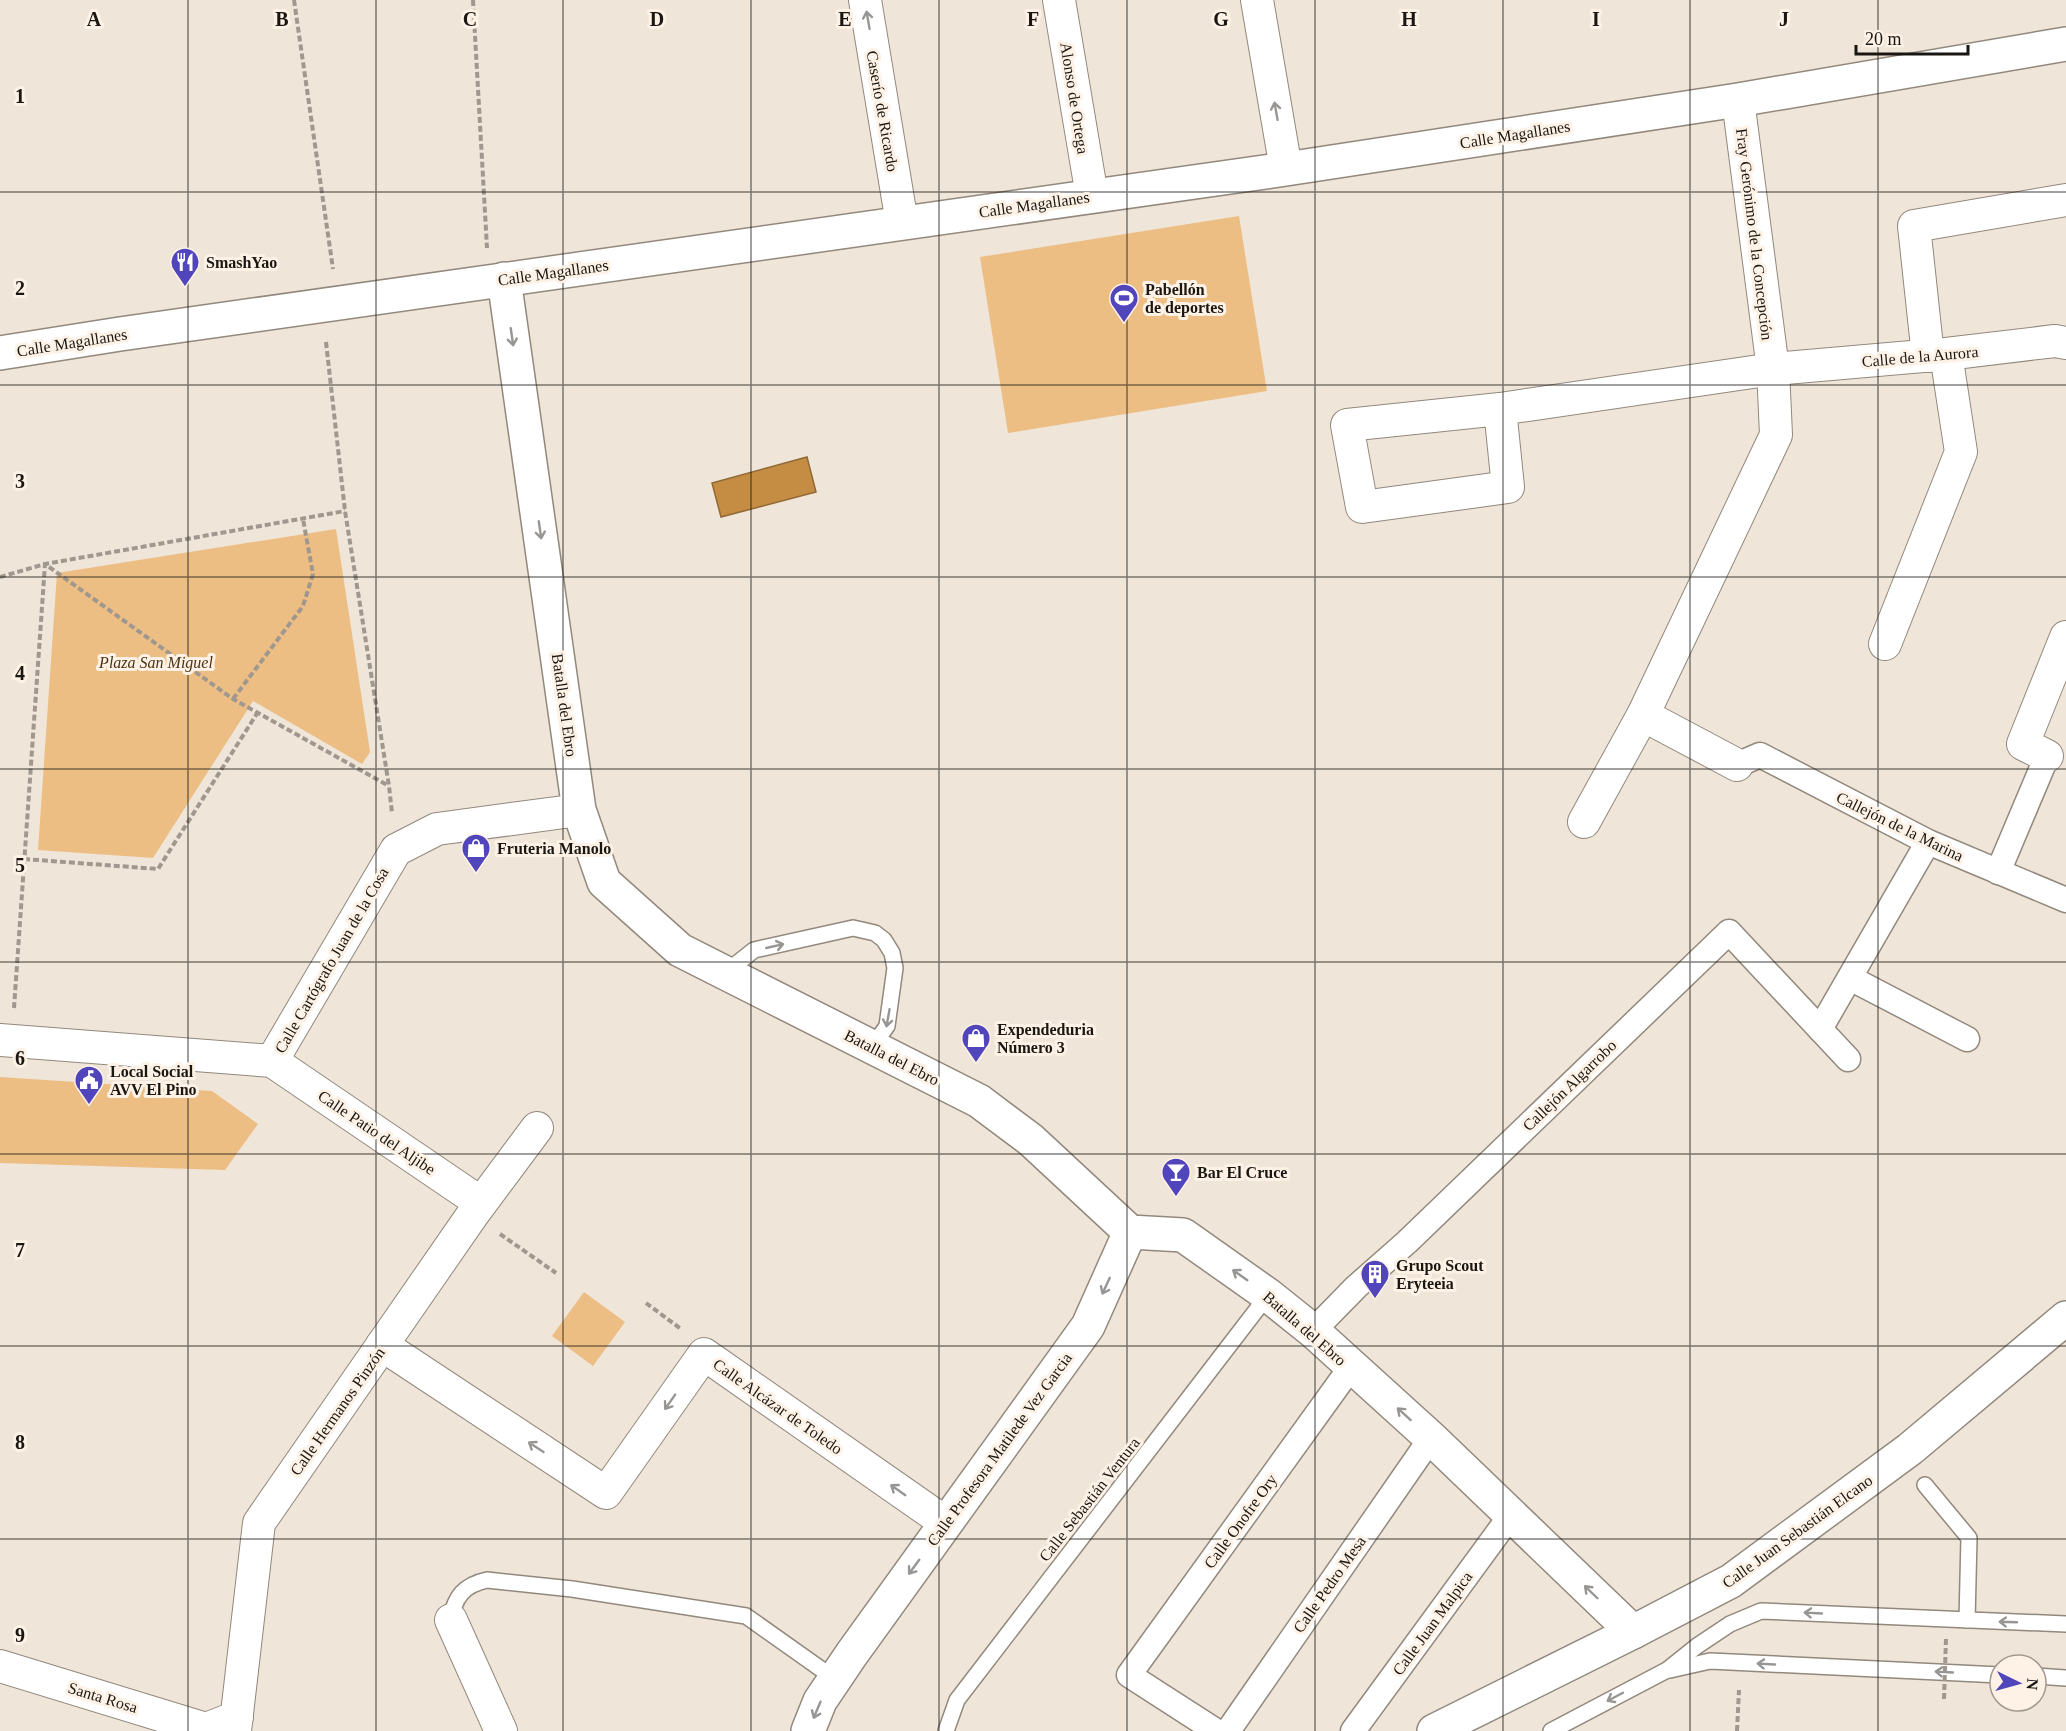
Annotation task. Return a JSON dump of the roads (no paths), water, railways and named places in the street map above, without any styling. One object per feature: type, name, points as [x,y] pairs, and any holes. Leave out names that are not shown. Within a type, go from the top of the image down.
[{"type":"street","name":"Caserío de Ricardo","points":[[865,0],[902,223]]},
{"type":"street","name":"Alonso de Ortega","points":[[1059,0],[1092,196]]},
{"type":"street","points":[[1257,0],[1286,169]]},
{"type":"street","name":"Calle Magallanes","points":[[0,353],[497,280],[1286,169],[1738,100],[2066,44]]},
{"type":"street","name":"Fray Gerónimo de la Concepción","points":[[1584,822],[1643,715],[1776,435],[1773,369],[1738,100]]},
{"type":"street","points":[[1885,644],[1961,452],[1937,355],[1914,226],[2066,200]]},
{"type":"street","name":"Batalla del Ebro","points":[[497,280],[579,810],[604,882],[680,950],[979,1101],[1031,1140],[1130,1232],[1183,1235],[1268,1294],[1313,1331],[1431,1438],[1633,1632]]},
{"type":"street","name":"Calle de la Aurora","points":[[1500,409],[1508,487],[1362,507],[1347,425],[1500,409],[1773,369],[1937,355],[2055,341],[2066,343]]},
{"type":"street","points":[[1998,872],[2066,637]]},
{"type":"street","points":[[1643,715],[1737,765]]},
{"type":"street","name":"Callejón de la Marina","points":[[1737,765],[1760,755],[1928,842],[2066,900]]},
{"type":"street","name":"Calle Cartógrafo Juan de la Cosa","points":[[6,1041],[272,1062],[396,849],[437,829],[579,810]]},
{"type":"street","points":[[1820,1029],[1928,842]]},
{"type":"street","name":"Callejón Algarrobo","points":[[1313,1331],[1356,1287],[1407,1242],[1728,932],[1848,1059]]},
{"type":"street","points":[[1850,978],[1967,1039]]},
{"type":"street","name":"Calle Patio del Aljibe","points":[[272,1062],[477,1209]]},
{"type":"street","name":"Calle Hermanos Pinzón","points":[[226,1726],[259,1523],[477,1209],[537,1128]]},
{"type":"street","name":"Calle Profesora Matilede Vez Garcia","points":[[808,1731],[820,1701],[843,1667],[1088,1326],[1130,1232]]},
{"type":"street","name":"Calle Juan Sebastián Elcano","points":[[1434,1731],[1731,1581],[1910,1449],[2066,1318]]},
{"type":"street","name":"Calle Alcázar de Toledo","points":[[382,1345],[606,1493],[704,1354],[946,1523]]},
{"type":"street","name":"Calle Onofre Ory","points":[[1216,1731],[1129,1675],[1351,1367]]},
{"type":"street","name":"Calle Pedro Mesa","points":[[1228,1731],[1431,1438]]},
{"type":"street","name":"Calle Juan Malpica","points":[[1353,1731],[1511,1515]]},
{"type":"street","points":[[451,1620],[501,1731]]},
{"type":"street","name":"Santa Rosa","points":[[0,1666],[226,1726]]},
{"type":"lane","points":[[725,973],[754,950],[853,928],[875,933],[884,940],[892,953],[895,968],[888,1026],[873,1047]]},
{"type":"lane","name":"Calle Sebastián Ventura","points":[[946,1731],[957,1700],[1268,1294]]},
{"type":"lane","points":[[1925,1485],[1969,1538],[1967,1620]]},
{"type":"lane","points":[[451,1620],[453,1608],[465,1588],[487,1580],[607,1594],[746,1616],[843,1667]]},
{"type":"lane","points":[[1551,1731],[1667,1670],[1730,1624],[1761,1611],[2066,1624]]},
{"type":"lane","points":[[1667,1670],[1710,1661],[1988,1674]]},
{"type":"lane","points":[[2048,1677],[2066,1678]]},
{"type":"place","name":"SmashYao","points":[[185,288]]},
{"type":"place","name":"Pabellón de deportes","points":[[1124,324]]},
{"type":"place","name":"Fruteria Manolo","points":[[476,874]]},
{"type":"place","name":"Expendeduria Número 3","points":[[976,1064]]},
{"type":"place","name":"Local Social AVV El Pino","points":[[89,1106]]},
{"type":"place","name":"Bar El Cruce","points":[[1176,1198]]},
{"type":"place","name":"Grupo Scout Eryteeia","points":[[1375,1300]]},
{"type":"park label","name":"Plaza San Miguel","points":[[156,662]]}]
